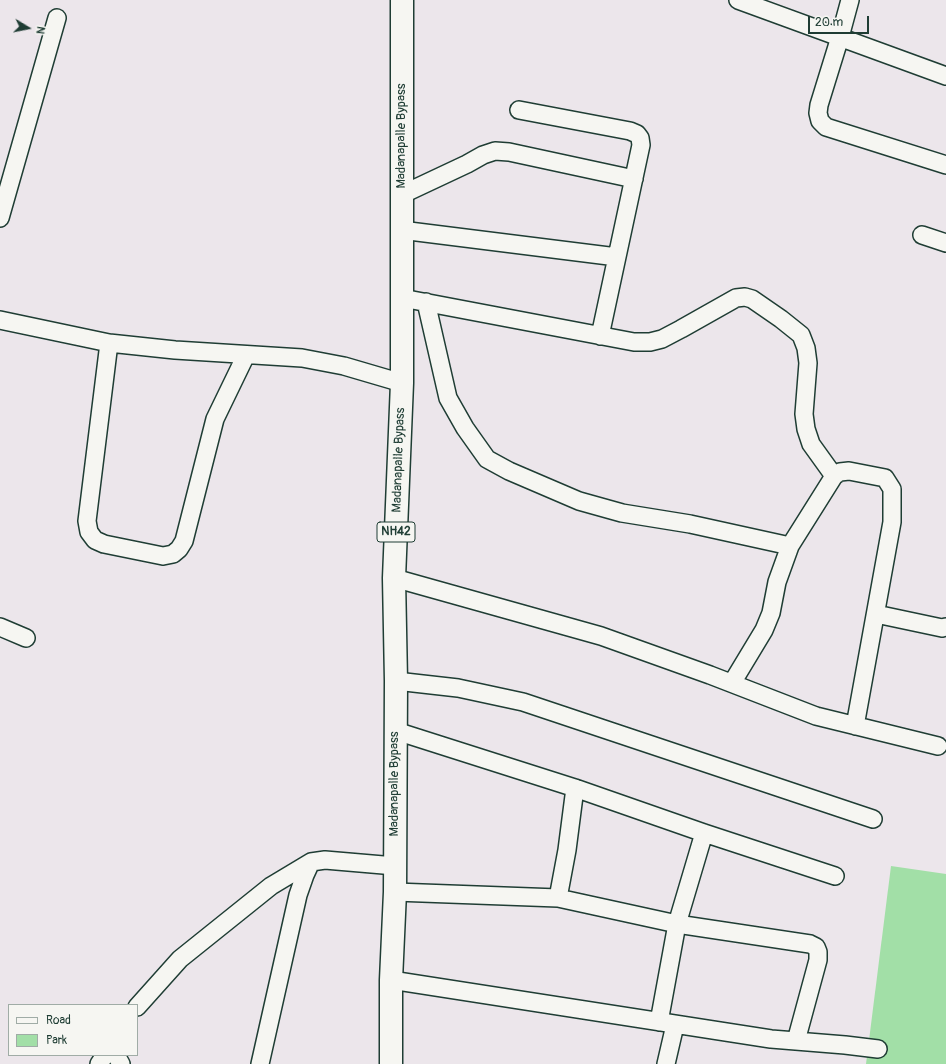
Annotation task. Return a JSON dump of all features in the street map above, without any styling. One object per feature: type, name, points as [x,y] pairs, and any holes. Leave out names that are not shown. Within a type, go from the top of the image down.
[{"type":"highway","name":"Madanapalle Bypass","points":[[395,1063],[391,980],[395,892],[396,681],[394,578],[402,383],[402,0]]},
{"type":"street","points":[[738,0],[946,76]]},
{"type":"street","points":[[850,0],[819,105],[818,113],[820,121],[826,127],[946,165]]},
{"type":"street","points":[[0,218],[57,18]]},
{"type":"street","points":[[519,110],[630,131],[637,134],[640,138],[641,144],[634,179],[600,336]]},
{"type":"street","points":[[401,195],[483,155],[495,151],[509,152],[634,179]]},
{"type":"street","points":[[402,230],[617,257]]},
{"type":"street","points":[[922,235],[946,243]]},
{"type":"street","points":[[402,298],[634,342],[650,342],[662,338],[736,298],[745,297],[752,299],[782,319],[800,335],[806,348],[808,363],[804,414],[806,429],[811,444],[834,476]]},
{"type":"street","points":[[426,302],[448,398],[465,428],[487,459],[510,471],[579,501],[622,513],[690,524],[790,546]]},
{"type":"street","points":[[0,320],[109,343],[175,350],[302,358],[344,366],[402,383]]},
{"type":"street","points":[[109,343],[87,521],[89,532],[95,540],[104,544],[163,556],[173,554],[179,549],[184,541],[215,419],[246,355]]},
{"type":"street","points":[[732,683],[764,630],[771,613],[778,582],[790,546],[834,476],[840,472],[848,471],[878,475],[885,478],[892,489],[892,522],[855,726]]},
{"type":"street","points":[[394,578],[601,636],[732,683],[816,716],[938,746]]},
{"type":"street","points":[[876,614],[942,628],[946,627]]},
{"type":"street","points":[[0,627],[26,638]]},
{"type":"street","points":[[396,681],[458,688],[522,702],[873,819]]},
{"type":"street","points":[[396,732],[575,788],[704,833],[835,876]]},
{"type":"street","points":[[558,898],[567,850],[575,788]]},
{"type":"street","points":[[666,1064],[667,1023],[678,924],[704,833]]},
{"type":"street","points":[[138,1006],[180,959],[271,886],[311,862],[325,860],[395,866]]},
{"type":"street","points":[[260,1064],[298,895],[311,862]]},
{"type":"street","points":[[395,892],[558,898],[678,924],[810,944],[816,947],[818,952],[818,960],[796,1041]]},
{"type":"street","points":[[391,980],[771,1039],[878,1049]]},
{"type":"green space","points":[[891,866],[946,874],[946,1064],[866,1064]]}]
